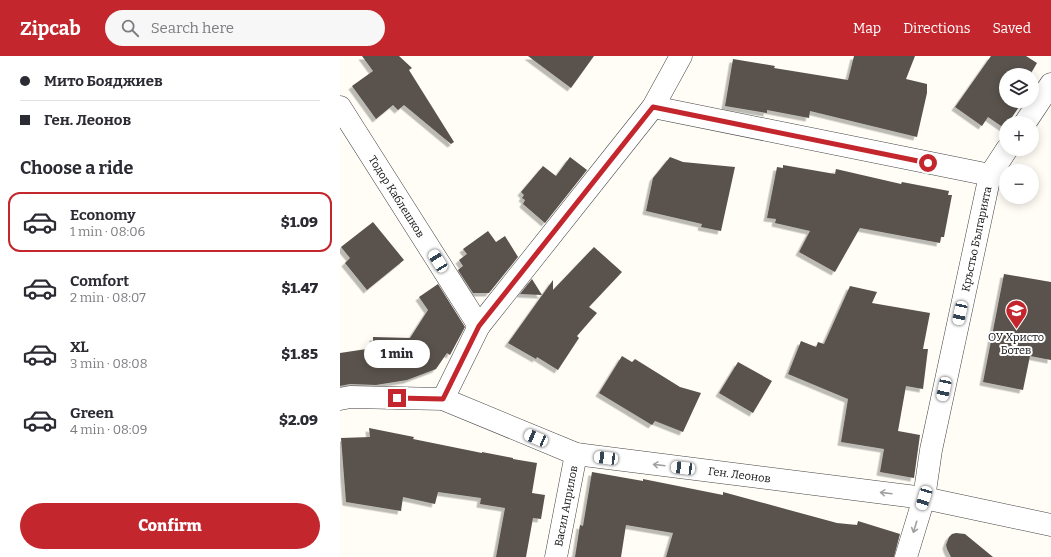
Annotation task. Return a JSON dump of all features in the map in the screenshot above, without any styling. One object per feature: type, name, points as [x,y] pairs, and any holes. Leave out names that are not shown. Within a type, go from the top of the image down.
[{"type":"street","points":[[443,399],[479,326],[653,107],[681,56]]},
{"type":"street","points":[[1030,116],[1051,84]]},
{"type":"street","name":"Тодор Каблешков","points":[[340,106],[479,326]]},
{"type":"street","points":[[653,107],[990,175]]},
{"type":"street","name":"Кръстьо Българията","points":[[906,557],[924,498],[931,450],[990,175],[1003,156]]},
{"type":"street","name":"Ген. Леонов","points":[[340,399],[350,397],[443,399],[576,454],[924,498],[1051,525]]},
{"type":"street","name":"Васил Априлов","points":[[556,557],[576,454]]},
{"type":"building","points":[[362,56],[399,56],[412,68],[409,70],[454,142],[451,144],[404,105],[398,110],[393,105],[376,119],[352,86],[373,71]]},
{"type":"building","points":[[528,56],[594,56],[571,88]]},
{"type":"building","points":[[854,56],[915,56],[906,79],[927,84],[927,93],[917,137],[810,111],[809,118],[767,110],[767,113],[725,106],[733,59],[775,66],[774,68],[848,80]]},
{"type":"building","points":[[991,56],[1026,56],[1037,63],[1034,68],[999,68],[999,108],[1018,108],[1013,116],[999,116],[999,125],[988,117],[982,126],[955,107]]},
{"type":"building","points":[[570,157],[587,170],[545,223],[523,204],[525,200],[522,198],[524,195],[521,192],[543,166],[556,176]]},
{"type":"building","points":[[670,157],[683,162],[735,167],[721,231],[701,227],[702,224],[646,211],[653,178]]},
{"type":"building","points":[[783,165],[835,174],[836,169],[901,184],[902,182],[949,191],[948,195],[952,195],[944,237],[941,237],[940,243],[860,228],[835,272],[799,252],[810,231],[775,223],[776,219],[767,218],[777,167],[783,168]]},
{"type":"building","points":[[373,222],[404,260],[367,290],[345,263],[350,258],[341,247]]},
{"type":"building","points":[[488,231],[496,242],[505,236],[518,257],[489,293],[473,293],[458,270],[463,266],[459,260],[467,254],[463,249]]},
{"type":"building","points":[[594,247],[622,272],[589,307],[597,313],[577,336],[579,338],[558,370],[537,357],[536,359],[508,343],[553,280],[553,290]]},
{"type":"building","points":[[1004,274],[1051,282],[1051,360],[1030,356],[1023,390],[983,382]]},
{"type":"building","points":[[532,279],[542,295],[520,294]]},
{"type":"building","points":[[438,284],[465,327],[450,355],[447,353],[436,369],[407,380],[376,385],[350,384],[340,386],[340,353],[373,348],[373,337],[410,338],[428,310],[419,297]]},
{"type":"building","points":[[850,286],[877,292],[872,303],[930,313],[923,349],[928,349],[923,389],[906,386],[898,431],[920,435],[914,478],[880,472],[884,449],[841,442],[848,399],[788,374],[801,341],[816,347],[818,342],[824,344]]},
{"type":"building","points":[[622,356],[632,362],[635,359],[680,387],[701,393],[683,432],[655,421],[652,425],[599,393]]},
{"type":"building","points":[[738,362],[772,381],[753,413],[719,393]]},
{"type":"building","points":[[369,428],[414,437],[413,439],[537,463],[532,493],[545,495],[541,519],[533,518],[526,557],[496,557],[505,508],[480,504],[481,498],[438,492],[435,504],[403,497],[401,511],[346,502],[341,438],[370,437]]},
{"type":"building","points":[[592,472],[643,481],[643,479],[723,495],[723,492],[837,523],[857,525],[858,521],[900,534],[894,557],[666,557],[673,533],[626,525],[621,557],[575,557],[580,525],[583,526]]},
{"type":"building","points":[[956,533],[965,534],[993,557],[951,557],[946,545],[949,537]]},
{"type":"place","name":"ОУ Христо Ботев","points":[[1016,330]]},
{"type":"route","points":[[397,398],[443,399],[479,326],[653,107],[928,163]]}]
